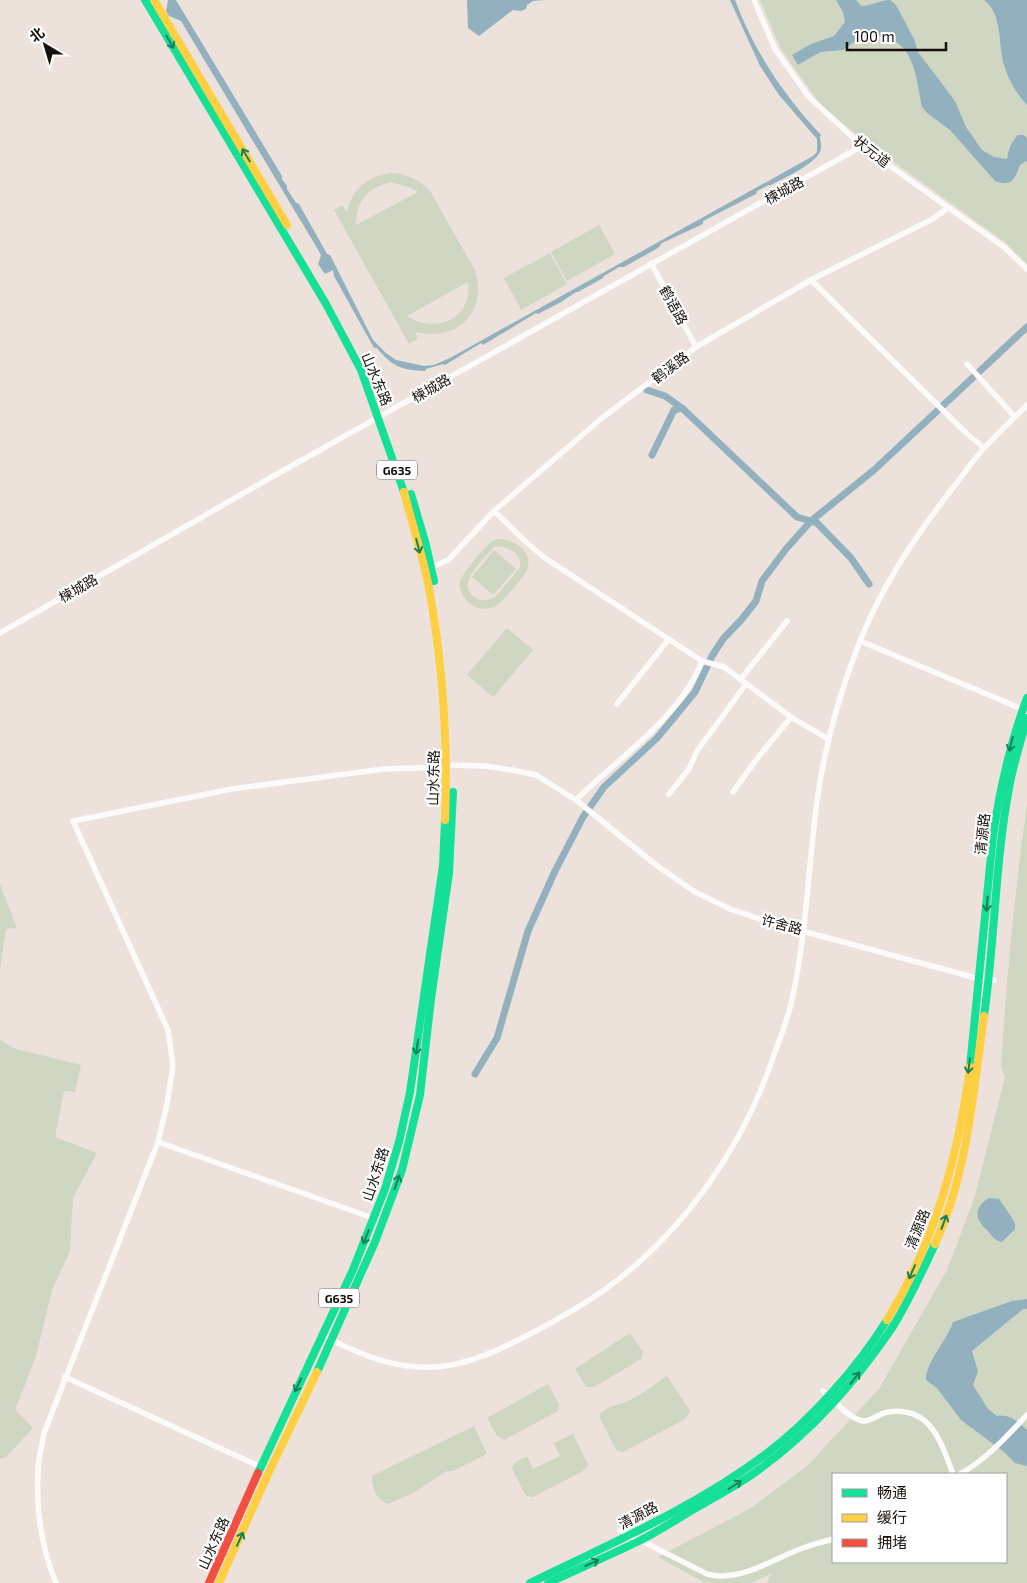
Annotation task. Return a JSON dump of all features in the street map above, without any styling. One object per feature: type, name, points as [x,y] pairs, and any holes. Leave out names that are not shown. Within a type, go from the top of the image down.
[{"type":"main road","name":"山水东路","points":[[145,0],[326,304],[382,416]]},
{"type":"main road","name":"山水东路","points":[[154,0],[337,311],[367,371],[427,568],[440,664],[450,766],[449,873],[431,999],[420,1095],[409,1141],[394,1193],[375,1242],[332,1341],[300,1404],[220,1583]]},
{"type":"main road","name":"清源路","points":[[548,1583],[639,1541],[760,1469],[788,1447],[870,1345],[889,1317],[910,1277],[944,1196],[963,1115],[980,979],[995,820],[1003,776],[1013,737],[1027,698]]},
{"type":"main road","name":"清源路","points":[[530,1583],[697,1498],[739,1473],[768,1452],[873,1355],[916,1286],[943,1226],[962,1164],[991,980],[1003,826],[1009,788],[1027,718]]},
{"type":"main road","name":"山水东路","points":[[209,1583],[352,1272],[384,1189],[399,1142],[410,1092],[442,865],[450,766]]},
{"type":"street","name":"状元道","points":[[754,0],[775,49],[809,96],[862,146],[1004,247],[1027,269]]},
{"type":"street","name":"楝城路","points":[[0,633],[270,478],[862,146]]},
{"type":"street","name":"鹤溪路","points":[[427,568],[448,560],[494,511],[602,418],[696,347],[811,280],[931,220],[948,208]]},
{"type":"street","name":"鹤语路","points":[[651,264],[696,347]]},
{"type":"street","points":[[811,280],[984,448]]},
{"type":"street","points":[[967,364],[971,366],[978,377],[1015,417]]},
{"type":"street","points":[[322,1335],[373,1358],[404,1367],[439,1369],[475,1360],[560,1318],[609,1286],[650,1251],[690,1209],[727,1158],[764,1085],[791,1006],[803,930],[818,794],[828,739],[860,641],[875,606],[899,563],[934,513],[984,448],[1027,405]]},
{"type":"street","points":[[494,511],[546,558],[703,661],[722,666],[791,718],[828,739]]},
{"type":"street","points":[[669,794],[688,769],[743,682],[787,621]]},
{"type":"street","points":[[617,704],[669,639]]},
{"type":"street","points":[[860,641],[1024,710]]},
{"type":"street","points":[[578,802],[598,778],[672,709],[697,676],[703,661]]},
{"type":"street","points":[[733,792],[756,760],[791,718]]},
{"type":"street","name":"许舍路","points":[[158,1142],[173,1066],[168,1030],[73,821],[232,789],[384,769],[450,766],[485,766],[536,776],[578,802],[656,865],[695,892],[730,909],[769,922],[980,979],[991,980]]},
{"type":"street","points":[[56,1583],[51,1571],[39,1514],[38,1471],[44,1433],[158,1142],[373,1218]]},
{"type":"street","points":[[65,1378],[261,1467]]},
{"type":"street","points":[[829,1396],[854,1418],[861,1421],[866,1422],[885,1412],[899,1411],[911,1413],[925,1420],[942,1442],[954,1473]]},
{"type":"street","points":[[962,1473],[993,1449],[1027,1415]]},
{"type":"street","points":[[620,1530],[707,1574],[718,1577],[736,1575],[803,1548],[832,1539]]},
{"type":"green space","points":[[760,0],[1027,0],[1027,264],[1006,243],[858,136],[820,104],[781,49]]},
{"type":"green space","points":[[391,173],[407,176],[422,183],[430,191],[475,270],[478,285],[477,299],[473,311],[466,321],[444,333],[415,332],[418,339],[409,344],[334,210],[342,205],[347,212],[357,190],[368,181]],"holes":[[[390,182],[409,187],[418,192],[356,225],[358,209],[364,197],[375,188]],[[468,282],[468,295],[465,306],[459,314],[450,320],[429,324],[418,322],[407,316]]]},
{"type":"green space","points":[[599,225],[615,254],[567,281],[551,252]]},
{"type":"green space","points":[[550,253],[567,284],[521,310],[504,278]]},
{"type":"green space","points":[[498,539],[510,541],[521,547],[528,557],[527,570],[512,590],[497,605],[484,609],[478,608],[464,598],[460,586],[461,578],[491,542]],"holes":[[[494,547],[504,547],[518,556],[520,568],[495,597],[486,600],[476,598],[470,593],[469,579],[478,565]]]},
{"type":"green space","points":[[494,550],[516,569],[493,595],[472,577]]},
{"type":"green space","points":[[507,628],[533,650],[493,697],[467,675]]},
{"type":"green space","points":[[1027,803],[1027,1583],[767,1583],[771,1574],[751,1583],[705,1583],[658,1557],[751,1508],[807,1466],[879,1389],[947,1270],[974,1199],[1005,1077],[1001,1068],[1011,935]]},
{"type":"green space","points":[[0,884],[17,928],[6,929],[0,971]]},
{"type":"green space","points":[[0,1040],[16,1049],[81,1065],[75,1092],[64,1091],[55,1137],[97,1153],[73,1198],[70,1251],[52,1290],[36,1356],[15,1410],[33,1428],[6,1457],[0,1459]]},
{"type":"green space","points":[[630,1333],[643,1352],[641,1359],[594,1387],[586,1387],[575,1369]]},
{"type":"green space","points":[[667,1376],[690,1411],[685,1419],[623,1452],[616,1450],[599,1416],[610,1407],[640,1395]]},
{"type":"green space","points":[[548,1384],[559,1404],[558,1411],[504,1440],[497,1436],[487,1418]]},
{"type":"green space","points":[[474,1426],[487,1454],[453,1471],[447,1471],[413,1493],[388,1504],[380,1499],[374,1489],[372,1476]]},
{"type":"green space","points":[[573,1434],[588,1465],[583,1471],[533,1497],[526,1496],[512,1469],[514,1463],[527,1456],[533,1469],[560,1456],[554,1443]]},
{"type":"water","points":[[168,0],[176,0],[282,176],[287,189],[296,203],[299,204],[327,254],[330,255],[373,340],[396,360],[424,366],[434,365],[450,358],[813,156],[817,152],[817,139],[779,95],[760,66],[730,0],[735,0],[752,38],[771,72],[794,104],[821,135],[821,149],[814,160],[800,170],[703,221],[703,224],[662,243],[658,248],[624,267],[619,267],[561,302],[538,314],[536,313],[483,345],[481,343],[445,365],[426,369],[425,371],[409,370],[392,363],[377,348],[374,348],[334,276],[333,270],[325,274],[318,264],[321,256],[320,253],[181,21],[169,16],[166,11]]},
{"type":"water","points":[[467,0],[544,0],[533,1],[527,5],[526,9],[521,11],[513,10],[479,36],[468,28]]},
{"type":"water","points":[[836,0],[856,0],[861,6],[890,0],[896,5],[914,39],[918,52],[955,101],[966,127],[982,150],[994,157],[1007,159],[1010,146],[1018,135],[1024,135],[1027,138],[1027,162],[1020,165],[1012,180],[1005,183],[995,181],[950,130],[927,113],[922,107],[917,78],[910,59],[899,44],[890,39],[867,33],[843,50],[820,52],[798,65],[792,55],[811,44],[834,36],[845,22],[843,12]]},
{"type":"water","points":[[984,0],[1027,0],[1027,105],[1008,77],[1002,57],[997,21],[990,6]]},
{"type":"water","points":[[989,1198],[999,1199],[1015,1224],[1015,1229],[1002,1242],[994,1238],[978,1218],[977,1214],[980,1206]]},
{"type":"water","points":[[1027,1299],[1027,1309],[1023,1309],[972,1351],[978,1371],[973,1385],[988,1409],[997,1416],[1006,1416],[1014,1419],[1027,1430],[1027,1466],[1015,1463],[1004,1452],[961,1420],[937,1388],[926,1380],[929,1366],[953,1322],[1012,1301]]},
{"type":"waterway","points":[[475,1074],[497,1038],[528,931],[555,871],[583,817],[604,787],[657,738],[695,692],[712,656],[723,639],[756,601],[762,581],[786,549],[811,521],[874,470],[1027,327]]},
{"type":"waterway","points":[[647,390],[665,396],[682,408]]},
{"type":"waterway","points":[[652,455],[674,410],[682,408],[797,517],[817,523],[851,558],[869,584]]},
{"type":"traffic: fast","points":[[145,0],[326,304],[361,370],[404,492]]},
{"type":"traffic: fast","points":[[411,494],[434,581]]},
{"type":"traffic: fast","points":[[970,1067],[993,836],[1006,766],[1027,698]]},
{"type":"traffic: fast","points":[[984,1016],[1004,816],[1009,788],[1027,718]]},
{"type":"traffic: fast","points":[[317,1372],[375,1242],[402,1170],[420,1095],[431,999],[449,873],[453,792]]},
{"type":"traffic: fast","points":[[258,1473],[352,1272],[385,1189],[399,1142],[410,1092],[443,865],[445,820]]},
{"type":"traffic: fast","points":[[548,1583],[637,1542],[695,1509],[747,1478],[798,1438],[832,1404],[878,1348],[904,1307],[935,1244]]},
{"type":"traffic: fast","points":[[530,1583],[681,1508],[766,1454],[799,1426],[832,1392],[862,1356],[887,1320]]},
{"type":"traffic: slow","points":[[154,0],[287,225]]},
{"type":"traffic: slow","points":[[404,492],[427,576],[438,646],[445,733],[445,820]]},
{"type":"traffic: slow","points":[[935,1244],[946,1217],[962,1160],[968,1132],[984,1016]]},
{"type":"traffic: slow","points":[[887,1320],[919,1260],[942,1198],[959,1134],[970,1067]]},
{"type":"traffic: slow","points":[[219,1583],[317,1372]]},
{"type":"traffic: jam","points":[[209,1583],[258,1473]]}]
